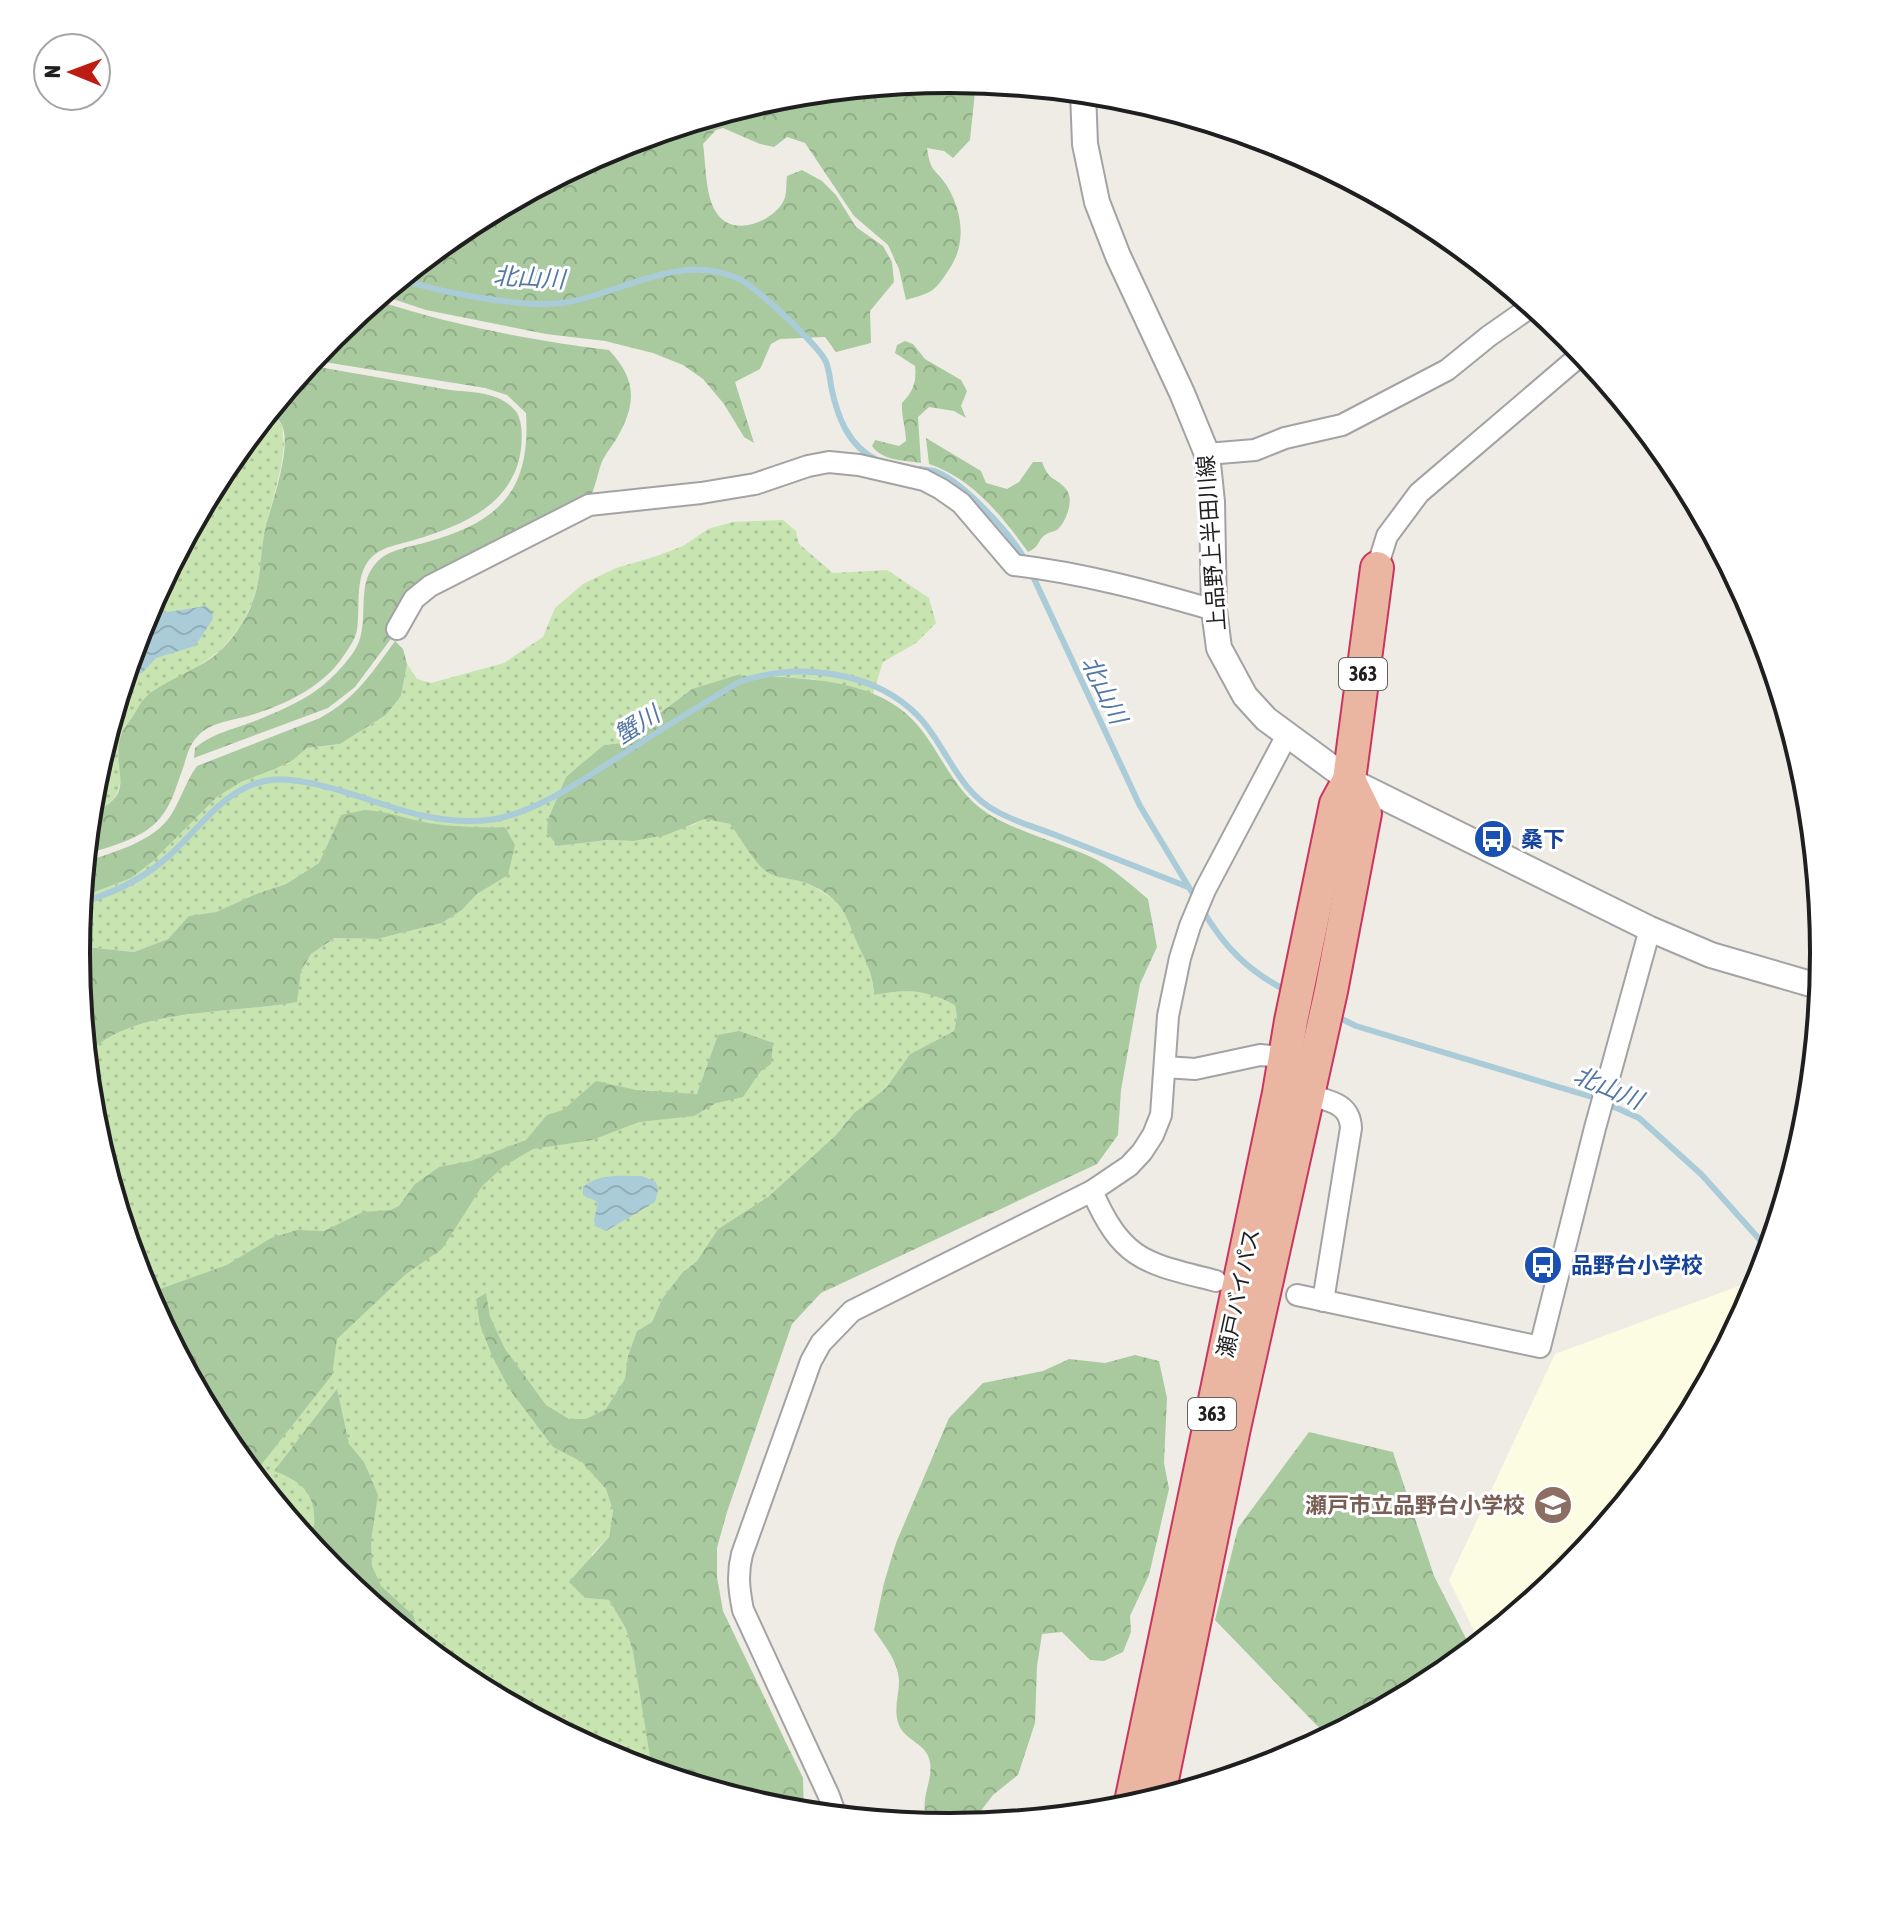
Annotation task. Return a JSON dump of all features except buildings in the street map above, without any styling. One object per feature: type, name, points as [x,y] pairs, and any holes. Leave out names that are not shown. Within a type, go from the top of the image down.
[{"type":"highway","name":"瀬戸バイパス","points":[[1133,1793],[1336,804],[1349,780],[1377,568]]},
{"type":"highway","name":"瀬戸バイパス","points":[[1161,1787],[1234,1428],[1331,991],[1365,813],[1349,780]]},
{"type":"street","name":"上品野上半田川線","points":[[1083,104],[1085,144],[1097,202],[1207,454],[1212,502],[1214,610],[1219,648],[1245,696],[1266,719],[1349,780],[1650,929],[1711,955],[1809,983]]},
{"type":"street","points":[[1207,454],[1255,450],[1285,438],[1342,425],[1447,370],[1523,312]]},
{"type":"street","points":[[1377,568],[1387,536],[1419,493],[1573,361]]},
{"type":"street","points":[[397,629],[414,599],[430,586],[589,505],[755,484],[829,462],[859,465],[924,480],[941,489],[961,503],[1014,565],[1151,592],[1214,610]]},
{"type":"street","points":[[832,1805],[743,1610],[738,1587],[742,1554],[811,1361],[821,1343],[852,1311],[1092,1191],[1129,1166],[1142,1152],[1161,1115],[1171,1002],[1190,926],[1205,890],[1287,735]]},
{"type":"street","points":[[1297,1295],[1540,1347],[1595,1128],[1650,929]]},
{"type":"street","points":[[1165,1067],[1195,1069],[1260,1055],[1285,1057]]},
{"type":"street","points":[[1309,1095],[1345,1108],[1351,1118],[1323,1301]]},
{"type":"street","points":[[1092,1191],[1112,1231],[1139,1258],[1216,1281]]},
{"type":"shaded area","name":"瀬戸市立品野台小学校","points":[[1744,1284],[1695,1383],[1632,1477],[1558,1561],[1475,1634],[1449,1580],[1555,1354]]},
{"type":"green space","points":[[975,94],[970,140],[953,158],[944,151],[927,148],[932,167],[947,186],[956,206],[960,227],[959,248],[950,268],[936,287],[906,300],[899,269],[888,245],[854,216],[805,143],[787,137],[774,147],[723,128],[716,130],[703,144],[712,205],[723,220],[741,226],[762,221],[784,200],[787,176],[802,170],[822,181],[836,195],[856,227],[883,246],[892,262],[894,282],[870,311],[871,343],[836,352],[825,337],[780,339],[771,344],[760,369],[735,382],[754,443],[744,437],[724,404],[703,379],[683,365],[653,353],[605,341],[546,334],[426,310],[392,299],[472,238],[520,208],[621,158],[727,122],[782,110],[838,100],[894,95]]},
{"type":"green space","points":[[386,303],[490,331],[609,350],[629,381],[631,401],[624,424],[603,460],[589,500],[426,581],[390,640],[355,687],[328,708],[194,758],[195,748],[202,743],[298,702],[332,678],[359,642],[366,583],[377,562],[394,551],[452,534],[474,524],[505,499],[516,483],[523,463],[526,413],[507,395],[485,388],[326,362]]},
{"type":"green space","points":[[905,341],[913,344],[925,359],[961,380],[967,391],[961,406],[966,418],[954,411],[929,407],[918,417],[921,463],[888,457],[872,446],[875,440],[899,446],[906,441],[902,403],[915,381],[915,366],[895,353],[897,345]]},
{"type":"green space","points":[[321,367],[498,398],[517,413],[522,443],[513,477],[478,514],[447,529],[388,547],[367,562],[360,580],[356,634],[331,671],[286,702],[202,732],[190,748],[161,817],[146,831],[96,851],[103,807],[119,791],[118,752],[124,729],[152,692],[222,649],[248,612],[257,589],[264,535],[285,447],[277,418]]},
{"type":"green space","points":[[276,419],[282,425],[284,446],[253,601],[241,626],[220,651],[188,673],[118,755],[120,784],[103,807],[119,730],[155,624],[205,523]]},
{"type":"green space","points":[[926,438],[981,471],[986,483],[1007,489],[1019,482],[1033,462],[1042,462],[1048,473],[1069,494],[1068,511],[1063,522],[1028,552],[997,512],[973,489],[945,470],[929,464]]},
{"type":"green space","points":[[783,520],[796,531],[799,544],[833,573],[887,570],[929,598],[936,623],[916,643],[883,662],[873,694],[812,679],[738,675],[692,689],[620,743],[604,745],[566,777],[548,819],[559,846],[607,840],[633,841],[705,819],[730,824],[779,877],[807,882],[839,903],[870,965],[874,995],[906,991],[934,995],[955,1004],[957,1017],[954,1031],[910,1054],[886,1088],[854,1113],[836,1135],[768,1197],[718,1229],[697,1261],[682,1273],[662,1299],[652,1322],[637,1331],[609,1537],[592,1554],[585,1598],[609,1600],[626,1629],[653,1759],[621,1748],[520,1698],[426,1635],[342,1561],[268,1477],[205,1383],[155,1282],[119,1176],[97,1065],[95,1047],[137,1025],[190,1014],[296,1002],[301,971],[311,954],[336,938],[377,939],[442,923],[462,910],[477,894],[507,875],[506,827],[462,828],[342,815],[319,863],[286,884],[216,912],[189,917],[168,939],[134,952],[90,947],[92,897],[92,893],[131,878],[152,862],[217,797],[241,782],[293,760],[307,748],[340,744],[386,715],[401,696],[407,664],[417,679],[431,683],[504,663],[543,637],[555,608],[583,584],[616,568],[683,546],[708,529],[733,522]]},
{"type":"green space","points":[[395,641],[403,649],[407,664],[401,696],[386,715],[340,744],[307,748],[293,760],[241,782],[217,797],[152,862],[131,878],[92,893],[95,858],[132,845],[164,824],[197,766],[320,718],[343,702]]},
{"type":"green space","points":[[737,675],[836,683],[882,698],[903,711],[920,728],[958,785],[976,805],[1010,825],[1097,860],[1148,899],[1157,947],[1140,984],[1121,1090],[1118,1135],[1097,1164],[821,1293],[792,1324],[727,1512],[717,1548],[717,1577],[723,1611],[803,1778],[804,1800],[727,1784],[650,1759],[633,1652],[626,1629],[609,1600],[585,1598],[569,1582],[609,1537],[613,1510],[606,1489],[582,1462],[553,1447],[510,1390],[480,1325],[476,1299],[486,1293],[490,1317],[505,1349],[546,1405],[569,1419],[586,1419],[606,1409],[625,1379],[628,1356],[637,1331],[652,1322],[662,1299],[682,1273],[697,1261],[718,1229],[768,1197],[836,1135],[854,1113],[886,1088],[910,1054],[954,1031],[957,1017],[955,1005],[944,1000],[915,992],[874,995],[868,966],[843,910],[821,890],[809,884],[767,872],[730,824],[705,819],[666,835],[633,841],[607,840],[558,846],[547,833],[548,819],[566,777],[604,745],[620,743],[692,689]]},
{"type":"green space","points":[[365,810],[438,824],[505,827],[515,845],[508,875],[477,894],[462,910],[442,923],[377,939],[335,938],[311,954],[301,971],[297,1002],[163,1019],[137,1025],[95,1047],[90,947],[134,952],[168,939],[189,916],[216,912],[286,884],[319,863],[341,815]]},
{"type":"green space","points":[[739,1031],[773,1043],[771,1064],[760,1072],[743,1097],[716,1103],[694,1116],[639,1122],[592,1140],[533,1149],[504,1166],[482,1186],[442,1249],[406,1274],[337,1339],[332,1375],[260,1466],[205,1383],[159,1290],[227,1265],[271,1238],[297,1230],[324,1231],[363,1212],[391,1210],[399,1206],[415,1184],[439,1167],[471,1161],[526,1140],[547,1115],[563,1110],[596,1081],[636,1090],[697,1094],[718,1035]]},
{"type":"green space","points":[[1135,1355],[1159,1361],[1167,1398],[1164,1463],[1169,1489],[1149,1575],[1130,1616],[1131,1632],[1123,1652],[1104,1661],[1090,1660],[1062,1632],[1042,1634],[1037,1666],[1035,1723],[1018,1775],[993,1795],[980,1812],[925,1812],[930,1762],[925,1750],[899,1725],[896,1708],[898,1674],[890,1654],[874,1630],[896,1543],[949,1418],[983,1383],[1043,1371],[1069,1359],[1105,1363]]},
{"type":"green space","points":[[337,1389],[349,1444],[364,1462],[378,1495],[371,1541],[372,1566],[381,1586],[413,1615],[418,1628],[383,1600],[311,1529],[314,1526],[313,1506],[306,1491],[292,1479],[274,1471]]},
{"type":"green space","points":[[1309,1432],[1393,1452],[1434,1576],[1467,1640],[1380,1698],[1320,1729],[1215,1620],[1238,1528]]},
{"type":"water","points":[[206,606],[212,612],[213,619],[195,646],[156,658],[142,673],[137,674],[161,611]]},
{"type":"water","points":[[642,1176],[656,1182],[655,1202],[606,1231],[595,1226],[596,1201],[583,1195],[583,1187],[603,1177]]},
{"type":"waterway","name":"北山川","points":[[412,282],[480,298],[545,304],[584,299],[672,272],[716,272],[739,279],[772,304],[821,354],[845,429],[858,447],[877,460]]},
{"type":"waterway","name":"北山川","points":[[919,469],[937,472],[961,487],[998,524],[1025,560]]},
{"type":"waterway","name":"北山川","points":[[1030,570],[1140,806],[1196,899]]},
{"type":"waterway","name":"蟹川","points":[[92,899],[150,871],[225,801],[250,785],[265,781],[301,781],[424,816],[460,821],[496,819],[528,809],[558,794],[739,682],[786,672],[835,674],[881,689],[920,718],[962,781],[996,811],[1188,887]]},
{"type":"waterway","name":"北山川","points":[[1202,909],[1238,957],[1287,991]]},
{"type":"waterway","name":"北山川","points":[[1336,1016],[1356,1026],[1592,1097],[1639,1118],[1702,1175],[1760,1240]]},
{"type":"place","name":"桑下","points":[[1493,839]]},
{"type":"place","name":"品野台小学校","points":[[1543,1265]]},
{"type":"place","name":"瀬戸市立品野台小学校","points":[[1553,1505]]}]
